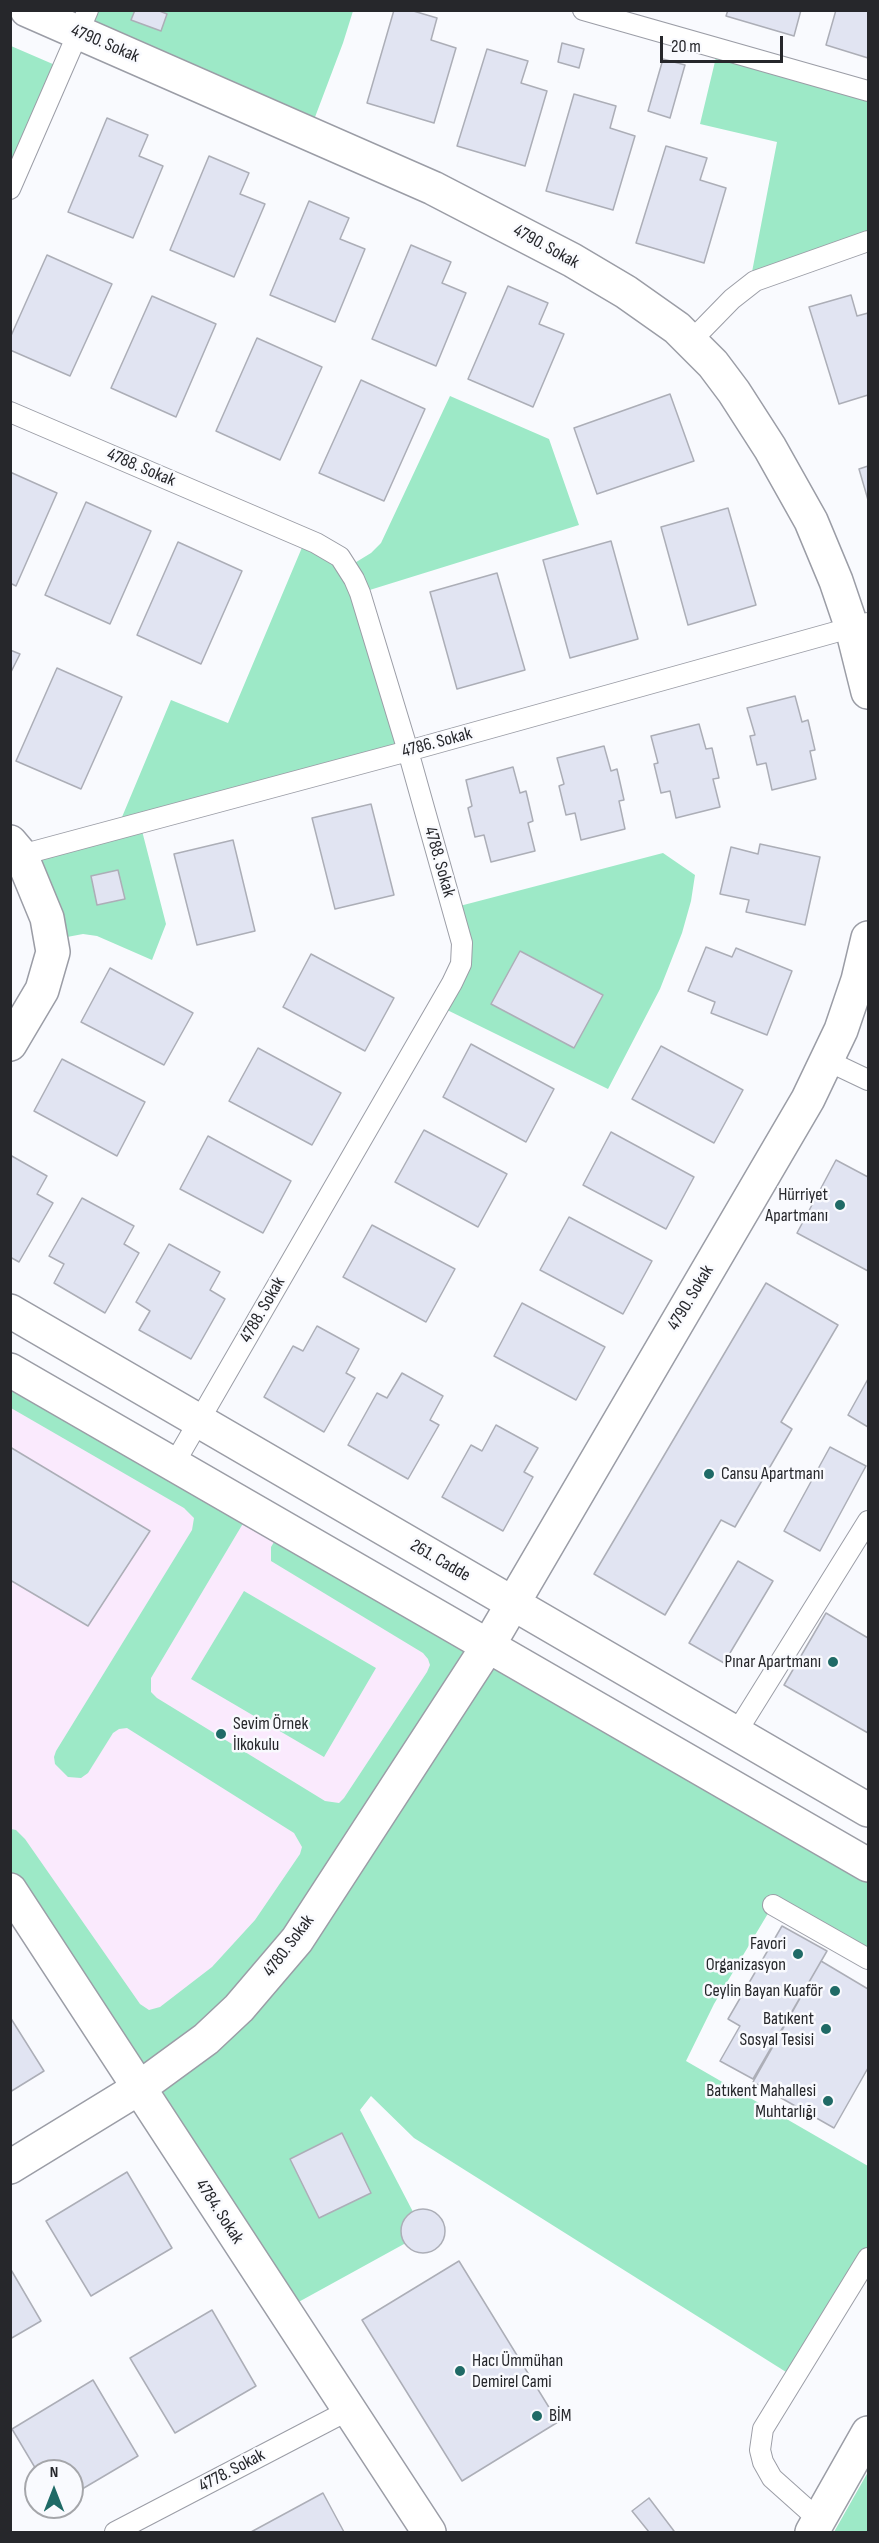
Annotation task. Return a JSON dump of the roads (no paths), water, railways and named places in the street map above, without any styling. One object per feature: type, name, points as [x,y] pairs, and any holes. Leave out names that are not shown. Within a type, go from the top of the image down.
[{"type":"street","name":"4790. Sokak","points":[[27,10],[83,21],[433,188],[514,229],[627,292],[657,312],[691,341],[734,392],[791,483],[860,626],[868,692]]},
{"type":"street","points":[[10,1044],[42,990],[53,952],[47,918],[16,848]]},
{"type":"street","name":"4790. Sokak","points":[[488,1646],[808,1099],[828,1060],[850,1006],[867,953]]},
{"type":"street","name":"261. Cadde","points":[[10,1311],[868,1810]]},
{"type":"street","points":[[10,1370],[868,1865]]},
{"type":"street","name":"4780. Sokak","points":[[10,2167],[139,2088],[206,2039],[239,2008],[297,1940],[488,1646]]},
{"type":"street","name":"4784. Sokak","points":[[10,1890],[429,2532]]},
{"type":"street","points":[[815,2526],[868,2433]]},
{"type":"lane","points":[[583,10],[868,91]]},
{"type":"lane","points":[[10,189],[83,21]]},
{"type":"lane","points":[[691,341],[732,299],[754,281],[868,241]]},
{"type":"lane","name":"4788. Sokak","points":[[10,412],[316,543],[340,557],[351,573],[360,593],[408,751],[463,951],[461,964],[439,1006],[174,1464]]},
{"type":"lane","name":"4786. Sokak","points":[[16,848],[408,751],[860,626]]},
{"type":"lane","points":[[828,1060],[868,1080]]},
{"type":"lane","points":[[736,1733],[868,1521]]},
{"type":"lane","points":[[773,1905],[868,1959]]},
{"type":"lane","points":[[815,2526],[772,2478],[763,2462],[760,2450],[763,2429],[868,2258]]},
{"type":"lane","name":"4778. Sokak","points":[[115,2532],[349,2410]]},
{"type":"place","name":"Hürriyet Apartmanı","points":[[840,1205]]},
{"type":"place","name":"Cansu Apartmanı","points":[[709,1474]]},
{"type":"place","name":"Pınar Apartmanı","points":[[833,1662]]},
{"type":"place","name":"Sevim Örnek İlkokulu","points":[[221,1734]]},
{"type":"place","name":"Favori Organizasyon","points":[[798,1954]]},
{"type":"place","name":"Ceylin Bayan Kuaför","points":[[835,1991]]},
{"type":"place","name":"Batıkent Sosyal Tesisi","points":[[826,2029]]},
{"type":"place","name":"Batıkent Mahallesi Muhtarlığı","points":[[828,2101]]},
{"type":"place","name":"Hacı Ümmühan Demirel Cami","points":[[460,2371]]},
{"type":"place","name":"BİM","points":[[537,2416]]}]
